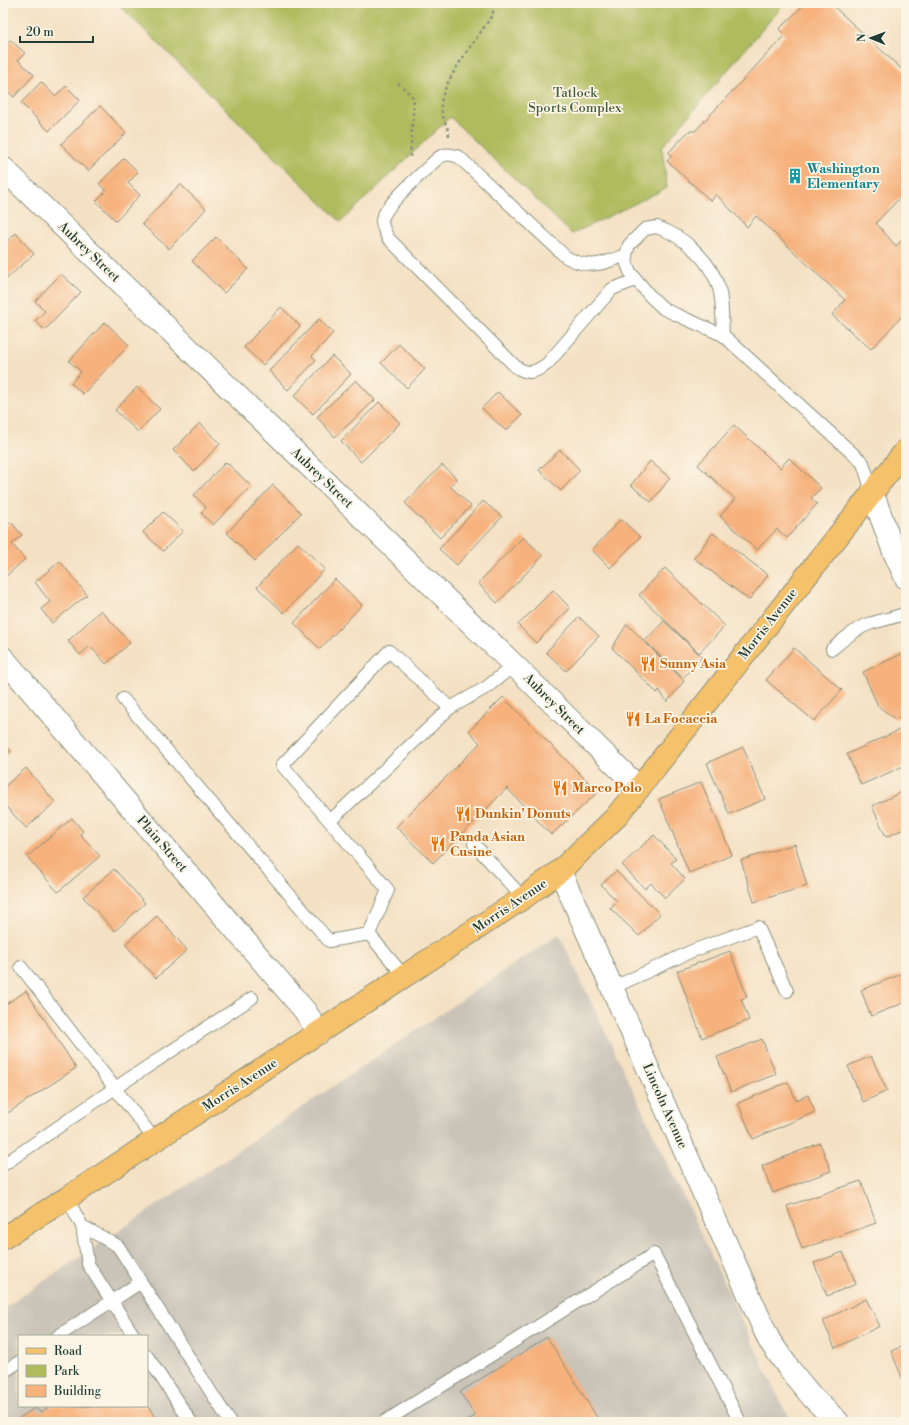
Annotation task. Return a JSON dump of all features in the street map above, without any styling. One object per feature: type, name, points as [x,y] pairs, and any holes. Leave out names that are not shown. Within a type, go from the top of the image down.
[{"type":"main road","name":"Morris Avenue","points":[[3,1238],[67,1198],[319,1033],[523,898],[560,871],[614,819],[906,450]]},
{"type":"street","name":"Aubrey Street","points":[[3,168],[639,788]]},
{"type":"street","points":[[872,492],[894,552],[906,578]]},
{"type":"street","name":"Plain Street","points":[[3,658],[305,1011],[319,1033]]},
{"type":"street","name":"Lincoln Avenue","points":[[560,871],[769,1340],[790,1370],[813,1398],[838,1422]]},
{"type":"lane","points":[[626,255],[602,264],[589,265],[576,262],[566,257],[459,157],[451,154],[444,154],[438,158],[393,201],[385,211],[382,221],[383,230],[388,238],[516,367],[524,372],[538,371],[547,364],[612,289],[636,280]]},
{"type":"lane","points":[[723,334],[722,304],[719,289],[706,262],[691,247],[670,232],[657,227],[645,229],[636,236],[629,245],[626,255],[630,272],[636,280],[664,309],[723,334],[863,463],[872,492]]},
{"type":"lane","points":[[832,649],[857,630],[869,624],[906,614]]},
{"type":"lane","points":[[369,934],[388,890],[282,765],[389,651],[450,708]]},
{"type":"lane","points":[[330,821],[450,708],[487,687],[514,665]]},
{"type":"lane","points":[[124,699],[330,941],[369,934]]},
{"type":"lane","points":[[474,844],[523,898]]},
{"type":"lane","points":[[612,988],[692,951],[758,927],[787,991]]},
{"type":"lane","points":[[369,934],[404,976]]},
{"type":"lane","points":[[21,967],[155,1140]]},
{"type":"lane","points":[[3,1165],[115,1088],[252,998]]},
{"type":"lane","points":[[67,1198],[82,1226],[88,1264],[133,1335]]},
{"type":"lane","points":[[82,1226],[118,1246],[230,1422]]},
{"type":"lane","points":[[384,1422],[654,1254],[740,1422]]},
{"type":"lane","points":[[60,1335],[110,1300],[141,1282]]},
{"type":"lane","points":[[148,1358],[191,1422]]},
{"type":"lane","points":[[3,1372],[18,1363]]},
{"type":"path","points":[[451,154],[448,129],[442,117],[441,100],[449,79],[493,13],[492,3]]},
{"type":"path","points":[[398,83],[414,98],[408,187]]},
{"type":"shaded area","points":[[559,934],[783,1407],[793,1422],[3,1422],[3,1309]]},
{"type":"green space","name":"Tatlock Sports Complex","points":[[117,3],[785,3],[662,147],[667,188],[572,234],[450,117],[341,222]]},
{"type":"building","name":"Washington Elementary","points":[[806,3],[830,3],[906,73],[906,191],[876,223],[896,246],[906,236],[906,312],[871,349],[832,315],[845,300],[756,216],[747,227],[716,194],[711,201],[667,161],[671,157],[669,152],[689,131],[695,131],[785,35],[779,29]]},
{"type":"building","points":[[10,40],[25,53],[18,60],[34,75],[14,97],[3,87],[3,47]]},
{"type":"building","points":[[41,82],[55,96],[66,86],[80,100],[49,131],[21,103]]},
{"type":"building","points":[[100,106],[126,133],[88,171],[61,144]]},
{"type":"building","points":[[124,158],[138,172],[128,183],[140,195],[116,221],[96,201],[106,191],[99,184]]},
{"type":"building","points":[[180,184],[206,209],[169,249],[142,224]]},
{"type":"building","points":[[16,233],[34,254],[3,282],[3,245]]},
{"type":"building","points":[[216,237],[248,269],[224,293],[192,261]]},
{"type":"building","points":[[61,274],[81,292],[45,330],[35,321],[45,311],[35,301]]},
{"type":"building","points":[[281,307],[300,326],[263,365],[244,347]]},
{"type":"building","points":[[319,319],[333,333],[312,356],[316,360],[288,390],[269,371]]},
{"type":"building","points":[[105,322],[129,345],[83,394],[71,383],[81,372],[69,361]]},
{"type":"building","points":[[399,344],[425,369],[407,388],[381,363]]},
{"type":"building","points":[[332,356],[351,374],[313,414],[294,396]]},
{"type":"building","points":[[356,380],[375,400],[335,437],[317,417]]},
{"type":"building","points":[[137,387],[160,409],[138,432],[115,410]]},
{"type":"building","points":[[498,392],[522,415],[506,431],[482,408]]},
{"type":"building","points":[[379,402],[400,423],[361,462],[341,441]]},
{"type":"building","points":[[200,423],[220,444],[194,471],[173,450]]},
{"type":"building","points":[[734,425],[780,468],[789,458],[821,488],[811,498],[817,504],[787,538],[777,529],[757,550],[720,516],[735,499],[698,465]]},
{"type":"building","points":[[560,450],[580,470],[561,491],[539,470]]},
{"type":"building","points":[[650,461],[670,478],[651,502],[631,485]]},
{"type":"building","points":[[226,462],[251,486],[213,525],[201,513],[206,507],[194,495]]},
{"type":"building","points":[[442,465],[457,479],[450,486],[471,506],[440,538],[405,503]]},
{"type":"building","points":[[273,485],[301,513],[255,561],[227,533]]},
{"type":"building","points":[[483,501],[502,517],[457,565],[439,549]]},
{"type":"building","points":[[163,512],[183,531],[163,551],[143,532]]},
{"type":"building","points":[[621,519],[640,537],[610,568],[592,550]]},
{"type":"building","points":[[11,522],[22,535],[12,544],[25,559],[3,579],[3,529]]},
{"type":"building","points":[[713,533],[768,575],[749,600],[694,558]]},
{"type":"building","points":[[523,537],[543,556],[497,603],[478,583]]},
{"type":"building","points":[[298,543],[325,569],[284,613],[257,587]]},
{"type":"building","points":[[60,561],[87,595],[52,623],[41,609],[50,602],[35,582]]},
{"type":"building","points":[[665,568],[725,626],[699,653],[639,595]]},
{"type":"building","points":[[335,579],[362,605],[320,649],[294,623]]},
{"type":"building","points":[[553,590],[570,608],[536,643],[518,625]]},
{"type":"building","points":[[101,610],[130,643],[106,664],[90,646],[80,655],[68,641]]},
{"type":"building","points":[[579,617],[599,636],[566,671],[546,652]]},
{"type":"building","points":[[664,621],[702,657],[683,678],[645,641]]},
{"type":"building","name":"Sunny Asia","points":[[627,624],[684,681],[667,702],[659,690],[657,693],[612,648]]},
{"type":"building","points":[[794,648],[842,690],[814,721],[766,680]]},
{"type":"building","points":[[906,652],[906,714],[895,719],[878,706],[863,672]]},
{"type":"building","points":[[503,697],[598,792],[551,835],[507,788],[433,863],[396,827],[480,743],[469,731]]},
{"type":"building","points":[[906,727],[906,765],[861,785],[847,754]]},
{"type":"building","points":[[3,742],[11,751],[3,758]]},
{"type":"building","points":[[743,747],[765,799],[729,814],[707,763]]},
{"type":"building","points":[[26,768],[55,802],[26,828],[3,803],[3,788]]},
{"type":"building","points":[[701,782],[732,855],[689,873],[659,799]]},
{"type":"building","points":[[906,790],[906,828],[886,837],[872,806]]},
{"type":"building","points":[[72,818],[83,831],[80,834],[100,856],[58,892],[27,857]]},
{"type":"building","points":[[654,835],[676,859],[671,863],[685,879],[665,898],[651,883],[645,889],[622,865]]},
{"type":"building","points":[[795,844],[807,886],[754,902],[741,860]]},
{"type":"building","points":[[114,869],[145,903],[115,931],[83,897]]},
{"type":"building","points":[[616,871],[660,914],[639,936],[610,908],[617,901],[601,885]]},
{"type":"building","points":[[157,916],[187,950],[156,978],[125,944]]},
{"type":"building","points":[[730,951],[747,997],[741,999],[749,1020],[702,1038],[677,971]]},
{"type":"building","points":[[902,974],[906,985],[906,1002],[871,1016],[861,990]]},
{"type":"building","points":[[26,991],[76,1068],[3,1116],[3,1006]]},
{"type":"building","points":[[762,1039],[776,1074],[731,1092],[717,1057]]},
{"type":"building","points":[[871,1056],[887,1091],[863,1102],[848,1066]]},
{"type":"building","points":[[788,1082],[796,1100],[808,1095],[815,1112],[753,1139],[738,1103]]},
{"type":"building","points":[[820,1143],[831,1171],[773,1193],[762,1166]]},
{"type":"building","points":[[861,1181],[876,1223],[802,1249],[787,1206]]},
{"type":"building","points":[[843,1252],[856,1284],[827,1296],[814,1263]]},
{"type":"building","points":[[866,1299],[880,1326],[835,1348],[823,1321]]},
{"type":"building","points":[[547,1337],[600,1422],[465,1422],[475,1416],[460,1392]]},
{"type":"building","points":[[906,1345],[906,1387],[891,1351]]},
{"type":"building","points":[[148,1406],[158,1422],[92,1422],[91,1420],[89,1422],[13,1422],[35,1408],[41,1412],[48,1407]]},
{"type":"place","name":"Washington Elementary","points":[[795,176]]},
{"type":"place","name":"Sunny Asia","points":[[648,664]]},
{"type":"place","name":"La Focaccia","points":[[633,719]]},
{"type":"place","name":"Marco Polo","points":[[560,788]]},
{"type":"place","name":"Dunkin' Donuts","points":[[463,814]]},
{"type":"place","name":"Panda Asian Cusine","points":[[438,844]]}]
